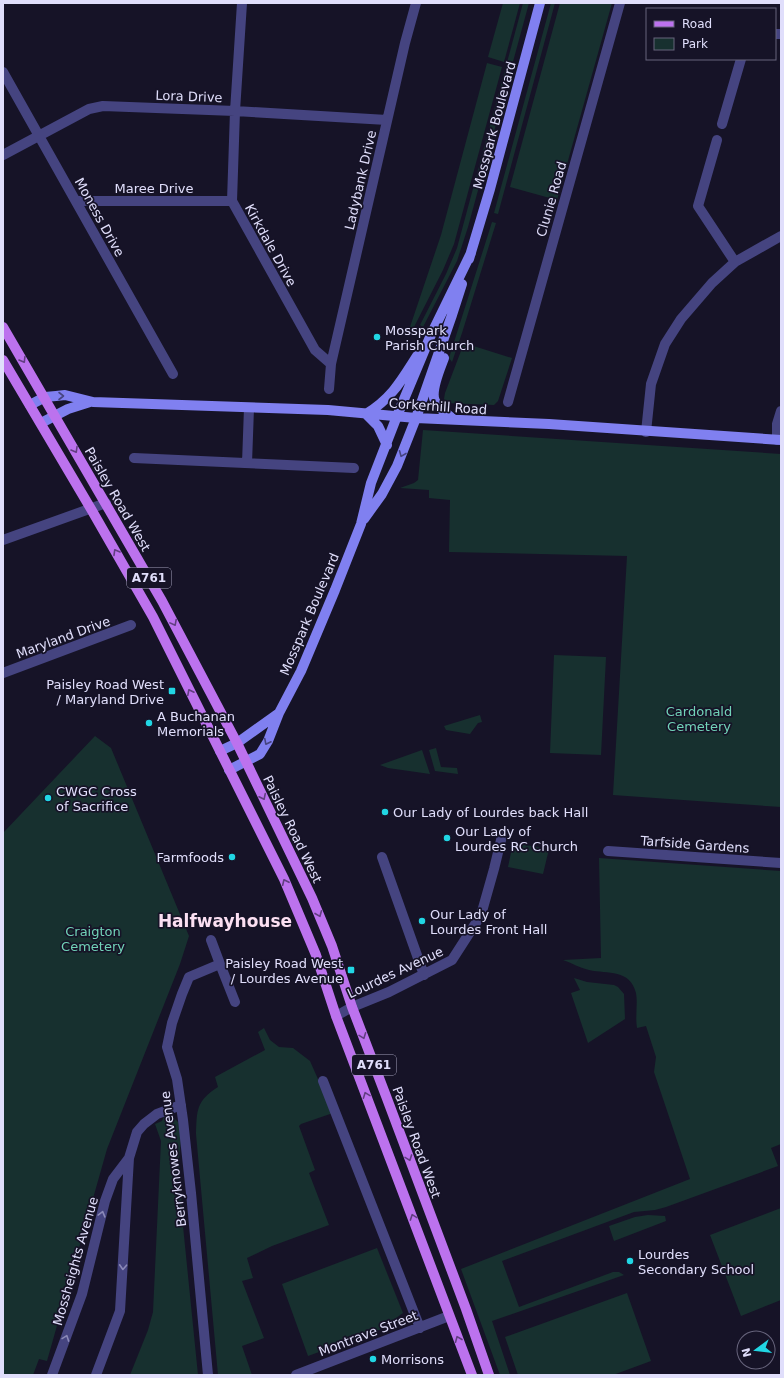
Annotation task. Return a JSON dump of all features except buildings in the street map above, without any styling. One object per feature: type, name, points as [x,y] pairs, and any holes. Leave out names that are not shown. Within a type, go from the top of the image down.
[{"type":"main road","name":"Paisley Road West","points":[[3,327],[45,397],[167,610],[237,743],[317,909],[332,946],[352,1007],[466,1309],[489,1375]]},
{"type":"main road","name":"A761","points":[[3,360],[153,617],[281,872],[316,955],[336,1016],[472,1375]]},
{"type":"main road","points":[[153,617],[167,610]]},
{"type":"street","name":"Kirkdale Drive","points":[[242,3],[235,111],[232,201],[315,350],[331,364]]},
{"type":"street","name":"Ladybank Drive","points":[[331,364],[405,42],[416,3]]},
{"type":"street","name":"Mosspark Boulevard","points":[[361,524],[382,494],[397,466],[416,418],[452,316],[490,189],[540,3]]},
{"type":"street","name":"Clunie Road","points":[[508,402],[620,3]]},
{"type":"street","points":[[722,124],[741,60]]},
{"type":"street","name":"Moness Drive","points":[[3,72],[173,374]]},
{"type":"street","name":"Lora Drive","points":[[3,156],[89,109],[104,106],[235,111],[387,120]]},
{"type":"street","points":[[717,140],[698,206],[736,262]]},
{"type":"street","name":"Maree Drive","points":[[76,201],[232,201]]},
{"type":"street","points":[[646,432],[651,384],[665,344],[681,319],[712,284],[736,262],[781,236]]},
{"type":"street","name":"Mosspark Boulevard","points":[[229,770],[260,754],[268,741],[279,712],[301,671],[361,524],[371,483],[397,416],[430,337],[471,253]]},
{"type":"street","points":[[452,316],[447,346],[435,385],[434,396],[435,402],[439,407],[453,419]]},
{"type":"street","points":[[387,445],[378,426],[366,414],[378,406],[391,394],[430,337]]},
{"type":"street","points":[[329,389],[331,364]]},
{"type":"street","name":"Corkerhill Road","points":[[30,405],[45,397],[66,395],[93,402]]},
{"type":"street","name":"Corkerhill Road","points":[[41,423],[80,404],[93,402],[328,410],[416,418],[549,424],[646,432],[779,440]]},
{"type":"street","points":[[247,462],[249,408]]},
{"type":"street","points":[[779,440],[777,424],[781,411]]},
{"type":"street","points":[[134,458],[354,468]]},
{"type":"street","points":[[3,540],[106,503]]},
{"type":"street","name":"Maryland Drive","points":[[3,673],[131,625]]},
{"type":"street","name":"Mosspark Boulevard","points":[[220,751],[237,743],[279,712]]},
{"type":"street","name":"Lourdes Avenue","points":[[336,1016],[352,1007],[389,992],[452,960],[481,915],[502,836]]},
{"type":"street","name":"Tarfside Gardens","points":[[608,851],[781,863]]},
{"type":"street","points":[[382,857],[424,975]]},
{"type":"street","points":[[211,940],[236,1002]]},
{"type":"street","name":"Berryknowes Avenue","points":[[208,1375],[181,1105],[177,1079],[167,1047],[172,1023],[189,977],[220,964]]},
{"type":"street","points":[[323,1081],[420,1328]]},
{"type":"street","name":"Mossheights Avenue","points":[[96,1375],[120,1311],[129,1158],[137,1132],[144,1124],[157,1114],[181,1105]]},
{"type":"street","name":"Mossheights Avenue","points":[[52,1375],[82,1294],[105,1201],[113,1179],[129,1158]]},
{"type":"street","name":"Montrave Street","points":[[296,1375],[449,1316]]},
{"type":"green space","points":[[503,3],[520,3],[504,62],[488,57]]},
{"type":"green space","points":[[523,3],[529,3],[468,227],[457,261],[423,327],[420,325],[446,274],[457,248]]},
{"type":"green space","points":[[551,3],[555,3],[498,214],[494,213]]},
{"type":"green space","points":[[560,3],[612,3],[557,200],[510,187]]},
{"type":"green space","points":[[487,63],[502,67],[454,244],[443,270],[413,329],[410,327],[441,235]]},
{"type":"green space","points":[[492,222],[496,223],[452,362],[449,358]]},
{"type":"green space","points":[[464,343],[512,358],[498,401],[494,405],[447,403],[444,399]]},
{"type":"green space","name":"Cardonald Cemetery","points":[[423,430],[781,454],[781,807],[613,795],[627,556],[449,552],[450,500],[429,498],[429,490],[400,488],[418,480]]},
{"type":"green space","points":[[554,655],[606,657],[601,755],[550,753]]},
{"type":"green space","points":[[480,715],[482,722],[478,723],[470,734],[446,730],[444,726]]},
{"type":"green space","name":"Craigton Cemetery","points":[[95,736],[111,748],[189,936],[180,964],[107,1149],[47,1361],[39,1359],[33,1375],[4,1375],[3,833]]},
{"type":"green space","points":[[436,748],[441,767],[457,768],[458,774],[435,771],[429,750]]},
{"type":"green space","points":[[422,750],[430,774],[388,768],[380,765]]},
{"type":"green space","points":[[513,843],[549,849],[543,874],[508,867]]},
{"type":"green space","points":[[599,858],[781,871],[781,1144],[771,1148],[778,1166],[666,1207],[655,1210],[634,1212],[502,1261],[519,1307],[613,1272],[619,1272],[624,1275],[492,1321],[510,1375],[500,1375],[461,1269],[690,1179],[654,1072],[656,1057],[646,1026],[637,1028],[637,997],[633,985],[624,976],[589,970],[563,960],[601,958]]},
{"type":"green space","points":[[574,978],[587,982],[614,985],[624,994],[625,1019],[588,1043],[571,993],[580,990]]},
{"type":"green space","points":[[264,1028],[270,1040],[279,1047],[293,1048],[310,1061],[333,1113],[299,1126],[315,1170],[309,1173],[329,1225],[272,1246],[247,1258],[253,1278],[242,1281],[264,1338],[242,1346],[252,1375],[218,1375],[196,1134],[197,1118],[199,1107],[205,1097],[218,1087],[215,1077],[265,1050],[258,1032]]},
{"type":"green space","points":[[164,1116],[172,1116],[178,1122],[181,1140],[179,1158],[183,1226],[198,1375],[130,1375],[148,1330],[153,1312],[161,1141],[155,1124],[162,1121]]},
{"type":"green space","points":[[781,1208],[781,1300],[741,1316],[710,1235]]},
{"type":"green space","points":[[648,1215],[665,1216],[666,1221],[614,1241],[609,1226],[635,1217]]},
{"type":"green space","points":[[377,1248],[403,1313],[379,1330],[308,1356],[282,1284]]},
{"type":"green space","points":[[627,1293],[651,1361],[613,1375],[518,1375],[505,1337]]},
{"type":"place","name":"Mosspark Parish Church","points":[[377,337]]},
{"type":"place","name":"Paisley Road West / Maryland Drive","points":[[172,691]]},
{"type":"place","name":"A Buchanan Memorials","points":[[149,723]]},
{"type":"place","name":"CWGC Cross of Sacrifice","points":[[48,798]]},
{"type":"place","name":"Our Lady of Lourdes back Hall","points":[[385,812]]},
{"type":"place","name":"Our Lady of Lourdes RC Church","points":[[447,838]]},
{"type":"place","name":"Farmfoods","points":[[232,857]]},
{"type":"place","name":"Our Lady of Lourdes Front Hall","points":[[422,921]]},
{"type":"place","name":"Paisley Road West / Lourdes Avenue","points":[[351,970]]},
{"type":"place","name":"Lourdes Secondary School","points":[[630,1261]]},
{"type":"place","name":"Morrisons","points":[[373,1359]]},
{"type":"district","name":"Halfwayhouse","points":[[225,921]]}]
